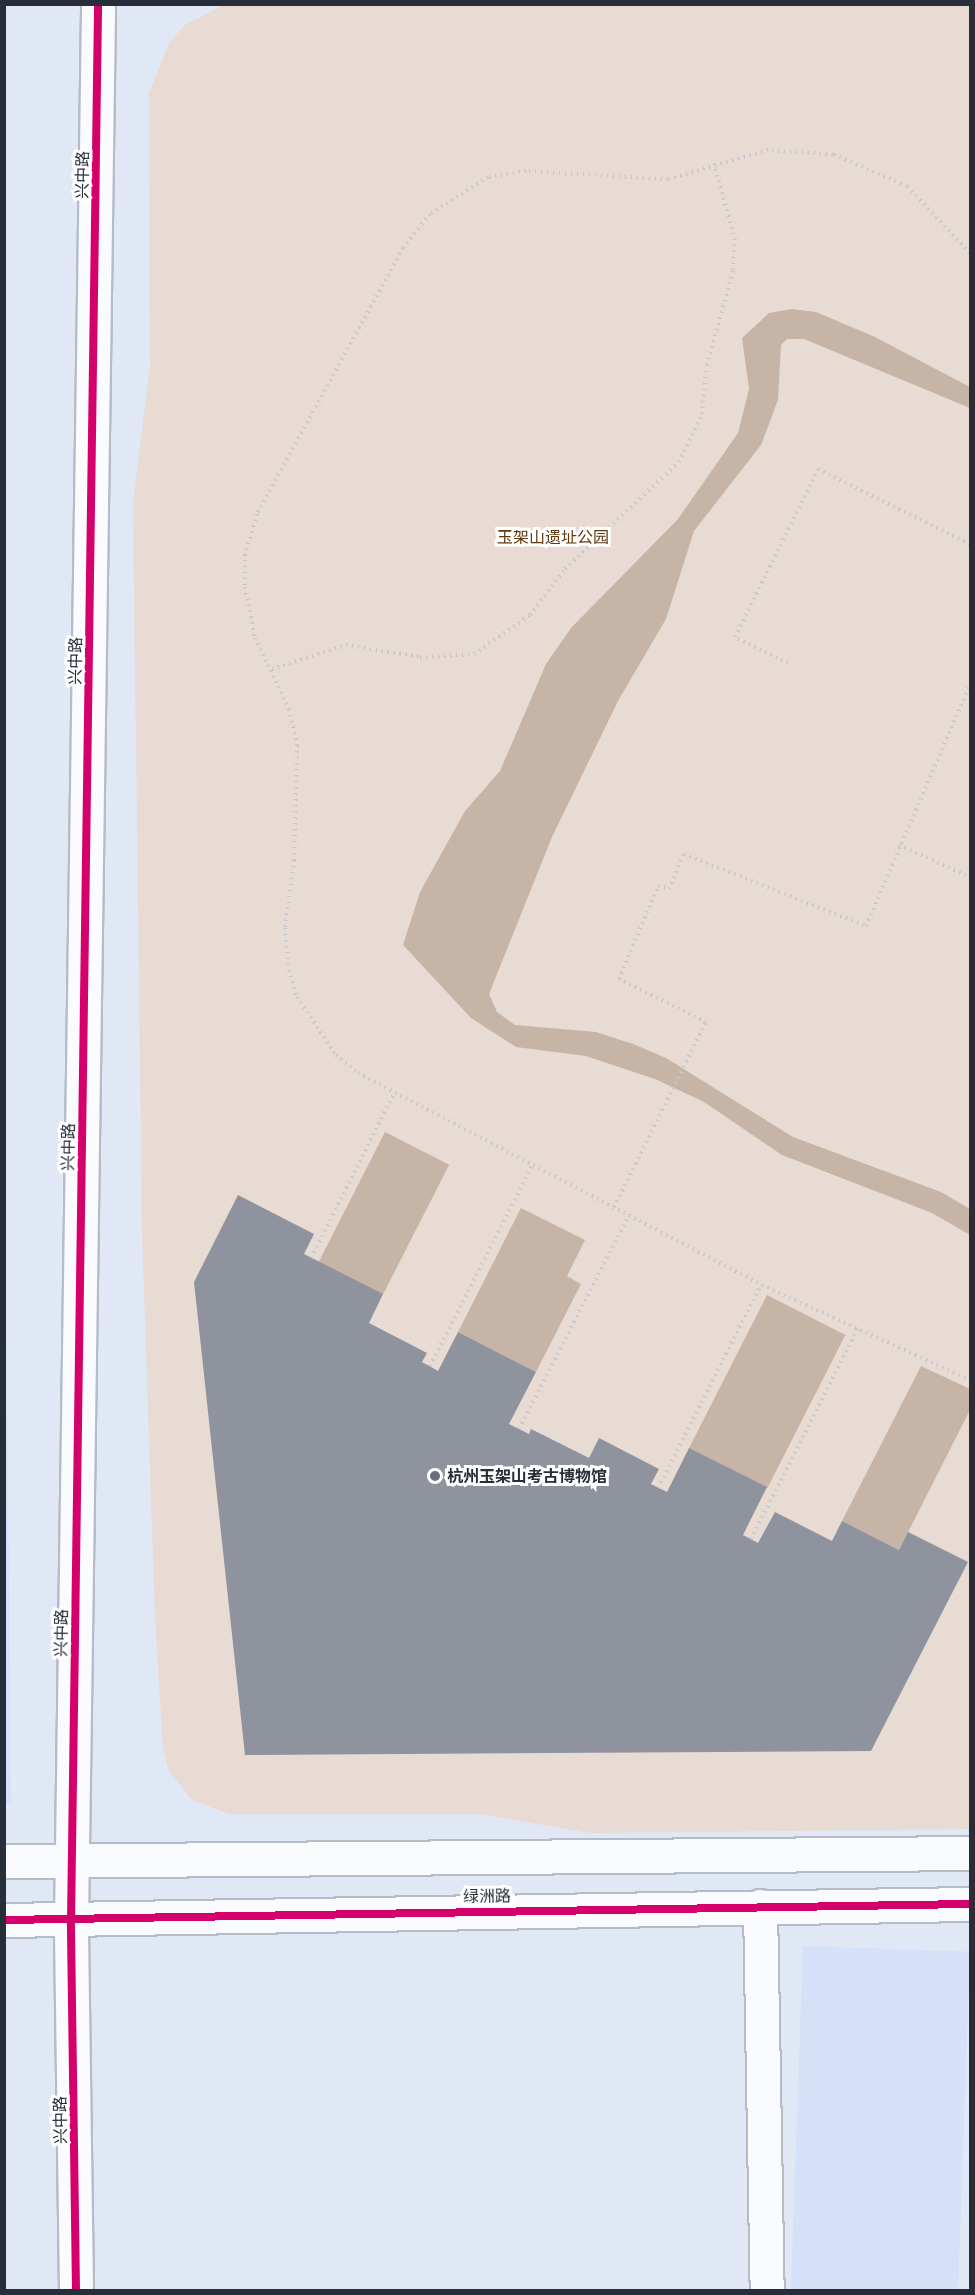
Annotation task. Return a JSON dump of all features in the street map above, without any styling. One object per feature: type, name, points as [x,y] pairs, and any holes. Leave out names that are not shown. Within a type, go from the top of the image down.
[{"type":"street","name":"兴中路","points":[[76,2290],[71,1920],[98,4]]},
{"type":"street","points":[[4,1862],[970,1854]]},
{"type":"street","name":"绿洲路","points":[[4,1920],[970,1904]]},
{"type":"street","points":[[760,1906],[767,2290]]},
{"type":"path","points":[[970,253],[907,186],[871,167],[799,148],[714,164],[658,180],[526,171],[488,177],[430,214],[404,248],[257,514],[245,554],[244,587],[255,638],[272,669],[297,745],[294,860],[285,928],[297,997],[336,1055],[395,1092],[762,1285],[970,1380]]},
{"type":"path","points":[[272,669],[346,645],[420,657],[474,654],[530,615],[565,568],[679,462],[702,414],[707,365],[733,270],[735,240],[714,164]]},
{"type":"path","points":[[788,663],[735,637],[818,469],[970,544]]},
{"type":"path","points":[[614,1207],[706,1022],[619,979],[658,886],[669,889],[684,854],[866,926],[970,684]]},
{"type":"path","points":[[899,845],[970,878]]},
{"type":"path","points":[[311,1258],[395,1092]]},
{"type":"path","points":[[430,1366],[533,1164]]},
{"type":"path","points":[[519,1430],[629,1215]]},
{"type":"path","points":[[658,1488],[762,1285]]},
{"type":"path","points":[[751,1539],[858,1328]]},
{"type":"shaded area","points":[[792,309],[816,312],[875,337],[970,387],[970,408],[804,339],[787,339],[781,345],[778,400],[761,445],[694,531],[666,619],[618,701],[552,837],[489,994],[497,1012],[515,1025],[596,1032],[633,1044],[666,1058],[793,1137],[941,1192],[970,1209],[970,1235],[932,1213],[782,1155],[704,1102],[655,1079],[586,1056],[516,1047],[471,1018],[403,945],[420,892],[465,811],[500,771],[546,664],[571,628],[678,519],[738,433],[749,389],[742,338],[769,313]]},
{"type":"shaded area","points":[[385,1132],[449,1165],[383,1295],[319,1262]]},
{"type":"shaded area","points":[[5,1198],[11,1803],[4,1803]]},
{"type":"shaded area","points":[[521,1208],[585,1240],[567,1276],[581,1284],[536,1372],[458,1332]]},
{"type":"shaded area","points":[[767,1295],[845,1335],[767,1488],[689,1448]]},
{"type":"shaded area","points":[[921,1366],[970,1389],[970,1410],[899,1550],[842,1521]]},
{"type":"shaded area","points":[[803,1946],[970,1952],[958,2290],[791,2290]]},
{"type":"green space","name":"玉架山遗址公园","points":[[223,5],[970,5],[970,1829],[590,1833],[479,1814],[229,1814],[192,1800],[169,1771],[163,1749],[155,1617],[142,1232],[133,503],[150,366],[149,93],[169,43],[185,25]]},
{"type":"building","name":"杭州玉架山考古博物馆","points":[[238,1195],[314,1234],[304,1254],[383,1294],[369,1323],[427,1353],[422,1362],[438,1371],[458,1332],[536,1372],[509,1424],[529,1434],[531,1429],[589,1458],[599,1438],[659,1469],[651,1484],[667,1492],[689,1448],[767,1487],[743,1535],[758,1543],[775,1512],[832,1541],[842,1521],[899,1550],[908,1532],[968,1562],[871,1751],[245,1755],[194,1282]]},
{"type":"cycle path","points":[[76,2290],[71,1920],[98,4]]},
{"type":"cycle path","points":[[4,1920],[970,1904]]},
{"type":"place","name":"杭州玉架山考古博物馆","points":[[435,1476]]}]
